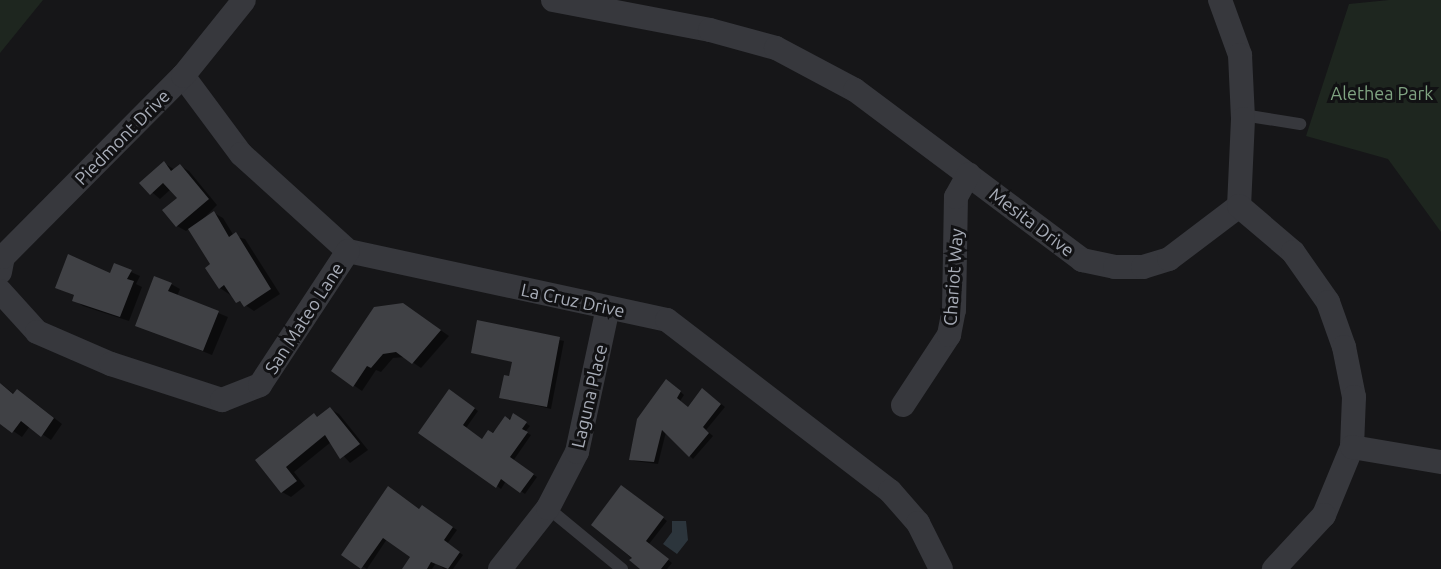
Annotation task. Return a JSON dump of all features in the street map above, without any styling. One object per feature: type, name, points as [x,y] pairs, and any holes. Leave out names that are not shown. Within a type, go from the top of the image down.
[{"type":"street","name":"Piedmont Drive","points":[[0,272],[3,257],[183,76],[244,0]]},
{"type":"street","name":"Mesita Drive","points":[[553,0],[710,30],[776,48],[855,90],[1082,260],[1115,267],[1143,267],[1169,259],[1239,206]]},
{"type":"street","points":[[1220,0],[1240,55],[1243,116],[1239,206],[1293,252],[1328,302],[1344,347],[1354,397],[1352,447],[1324,515],[1275,569]]},
{"type":"street","name":"La Cruz Drive","points":[[183,76],[241,154],[348,251],[667,320],[880,484],[918,523],[940,569]]},
{"type":"street","name":"Chariot Way","points":[[903,405],[949,335],[954,310],[956,197],[969,174]]},
{"type":"street","name":"San Mateo Lane","points":[[0,291],[37,332],[111,364],[222,400],[260,385],[348,251]]},
{"type":"street","name":"Laguna Place","points":[[500,569],[548,508],[577,452],[594,389],[608,308]]},
{"type":"street","points":[[1352,447],[1441,462]]},
{"type":"lane","points":[[1243,116],[1300,124]]},
{"type":"lane","points":[[548,508],[622,569]]},
{"type":"green space","points":[[0,0],[43,0],[0,53]]},
{"type":"green space","name":"Alethea Park","points":[[1389,0],[1441,0],[1441,232],[1388,159],[1306,136],[1349,4]]},
{"type":"shaded area","points":[[672,521],[686,521],[688,540],[677,554],[663,544],[672,532]]},
{"type":"building","points":[[164,161],[171,171],[180,164],[209,199],[176,227],[162,210],[177,198],[163,183],[150,195],[139,183]]},
{"type":"building","points":[[214,211],[229,237],[236,232],[271,289],[244,307],[240,301],[236,303],[224,285],[219,289],[205,268],[210,264],[188,229]]},
{"type":"building","points":[[68,254],[110,273],[114,263],[132,270],[127,279],[134,281],[120,317],[72,301],[74,295],[55,288]]},
{"type":"building","points":[[154,276],[172,283],[168,291],[219,311],[203,351],[135,326]]},
{"type":"building","points":[[403,303],[441,330],[412,364],[396,352],[383,354],[371,368],[367,366],[353,387],[331,371],[374,307]]},
{"type":"building","points":[[477,320],[560,337],[547,407],[499,398],[504,375],[509,376],[512,362],[471,353]]},
{"type":"building","points":[[666,379],[681,391],[677,398],[688,407],[702,388],[721,404],[703,427],[709,433],[689,457],[662,430],[654,462],[629,460],[637,419]]},
{"type":"building","points":[[0,383],[13,394],[17,389],[54,418],[41,437],[21,421],[12,433],[0,424]]},
{"type":"building","points":[[449,389],[475,408],[463,425],[482,439],[488,430],[493,433],[505,416],[510,420],[513,413],[527,422],[522,429],[528,432],[510,457],[534,474],[520,493],[501,479],[496,488],[418,433]]},
{"type":"building","points":[[330,407],[360,444],[340,459],[325,435],[286,467],[297,481],[281,493],[255,460],[314,413],[317,417]]},
{"type":"building","points":[[621,485],[664,517],[646,541],[669,559],[661,569],[640,569],[629,560],[632,558],[591,525]]},
{"type":"building","points":[[388,486],[419,509],[422,505],[453,527],[444,540],[460,552],[448,569],[431,562],[427,569],[402,569],[410,557],[383,538],[361,569],[341,555]]}]
